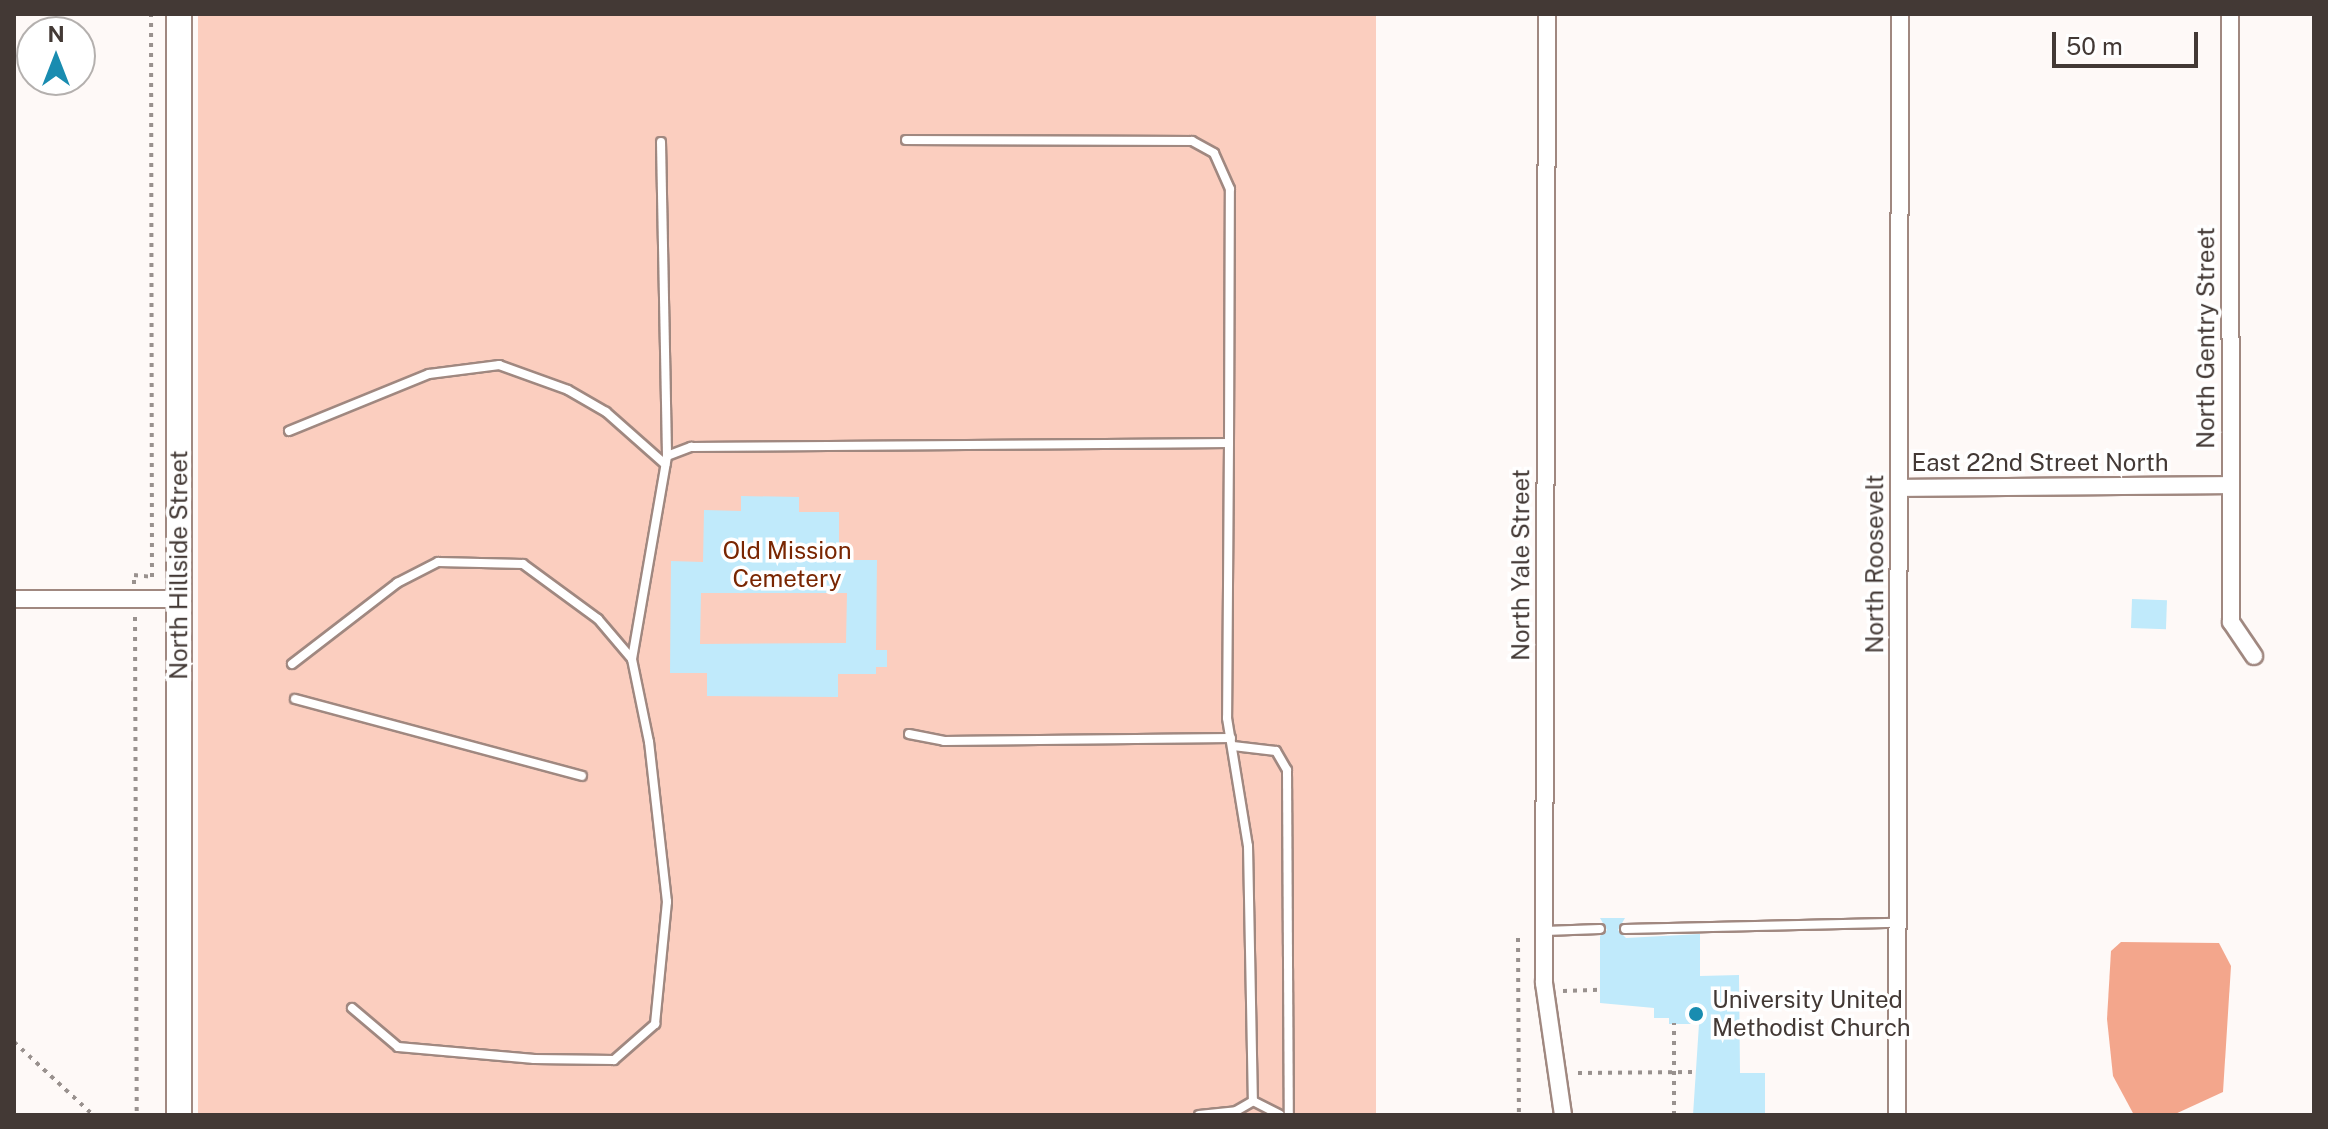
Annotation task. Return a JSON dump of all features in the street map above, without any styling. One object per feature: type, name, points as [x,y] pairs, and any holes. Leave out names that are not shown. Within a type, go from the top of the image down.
[{"type":"main road","name":"North Hillside Street","points":[[179,14],[179,1115]]},
{"type":"street","name":"North Yale Street","points":[[1547,14],[1544,983],[1563,1115]]},
{"type":"street","name":"North Roosevelt","points":[[1897,1115],[1900,14]]},
{"type":"street","name":"North Gentry Street","points":[[2230,14],[2231,622],[2254,656]]},
{"type":"street","name":"East 22nd Street North","points":[[1899,488],[2230,485]]},
{"type":"street","points":[[14,599],[179,599]]},
{"type":"lane","points":[[906,140],[1192,141],[1214,153],[1230,189],[1227,718],[1248,846],[1253,1101]]},
{"type":"lane","points":[[352,1008],[398,1047],[534,1059],[614,1060],[655,1024],[667,902],[649,742],[632,659],[666,460],[661,142]]},
{"type":"lane","points":[[289,431],[429,374],[499,365],[568,390],[606,412],[666,460]]},
{"type":"lane","points":[[666,460],[691,447],[1229,443]]},
{"type":"lane","points":[[292,664],[397,583],[438,562],[523,564],[598,619],[632,659]]},
{"type":"lane","points":[[295,699],[582,776]]},
{"type":"lane","points":[[909,734],[944,741],[1232,742],[1276,751],[1287,770],[1289,1115]]},
{"type":"lane","points":[[1625,929],[1898,923]]},
{"type":"lane","points":[[1544,931],[1600,929]]},
{"type":"lane","points":[[1199,1115],[1236,1111],[1253,1101]]},
{"type":"lane","points":[[1253,1101],[1280,1115]]},
{"type":"path","points":[[137,1115],[134,575],[152,577],[151,14]]},
{"type":"path","points":[[1518,938],[1519,1115]]},
{"type":"path","points":[[1674,1023],[1674,1115]]},
{"type":"path","points":[[14,1042],[93,1115]]},
{"type":"path","points":[[1578,1073],[1693,1072]]},
{"type":"green space","name":"Old Mission Cemetery","points":[[198,14],[1376,14],[1376,1115],[198,1115]]},
{"type":"shaded area","points":[[2121,942],[2219,943],[2231,966],[2223,1092],[2173,1115],[2134,1115],[2113,1076],[2107,1019],[2111,951]]},
{"type":"building","points":[[741,496],[799,497],[799,512],[839,512],[839,560],[877,560],[876,650],[887,650],[887,667],[876,667],[876,674],[838,674],[838,697],[707,696],[707,673],[670,673],[671,561],[703,562],[704,510],[741,511]],"holes":[[[701,593],[847,593],[846,643],[700,644]]]},
{"type":"building","points":[[2132,599],[2167,600],[2166,629],[2131,628]]},
{"type":"building","name":"University United Methodist Church","points":[[1600,918],[1625,918],[1618,930],[1626,938],[1700,934],[1700,976],[1739,975],[1740,1073],[1765,1073],[1765,1114],[1693,1115],[1699,1024],[1669,1024],[1669,1018],[1654,1018],[1654,1008],[1600,1003],[1600,936],[1607,930]]},
{"type":"place","name":"University United Methodist Church","points":[[1696,1014]]}]
